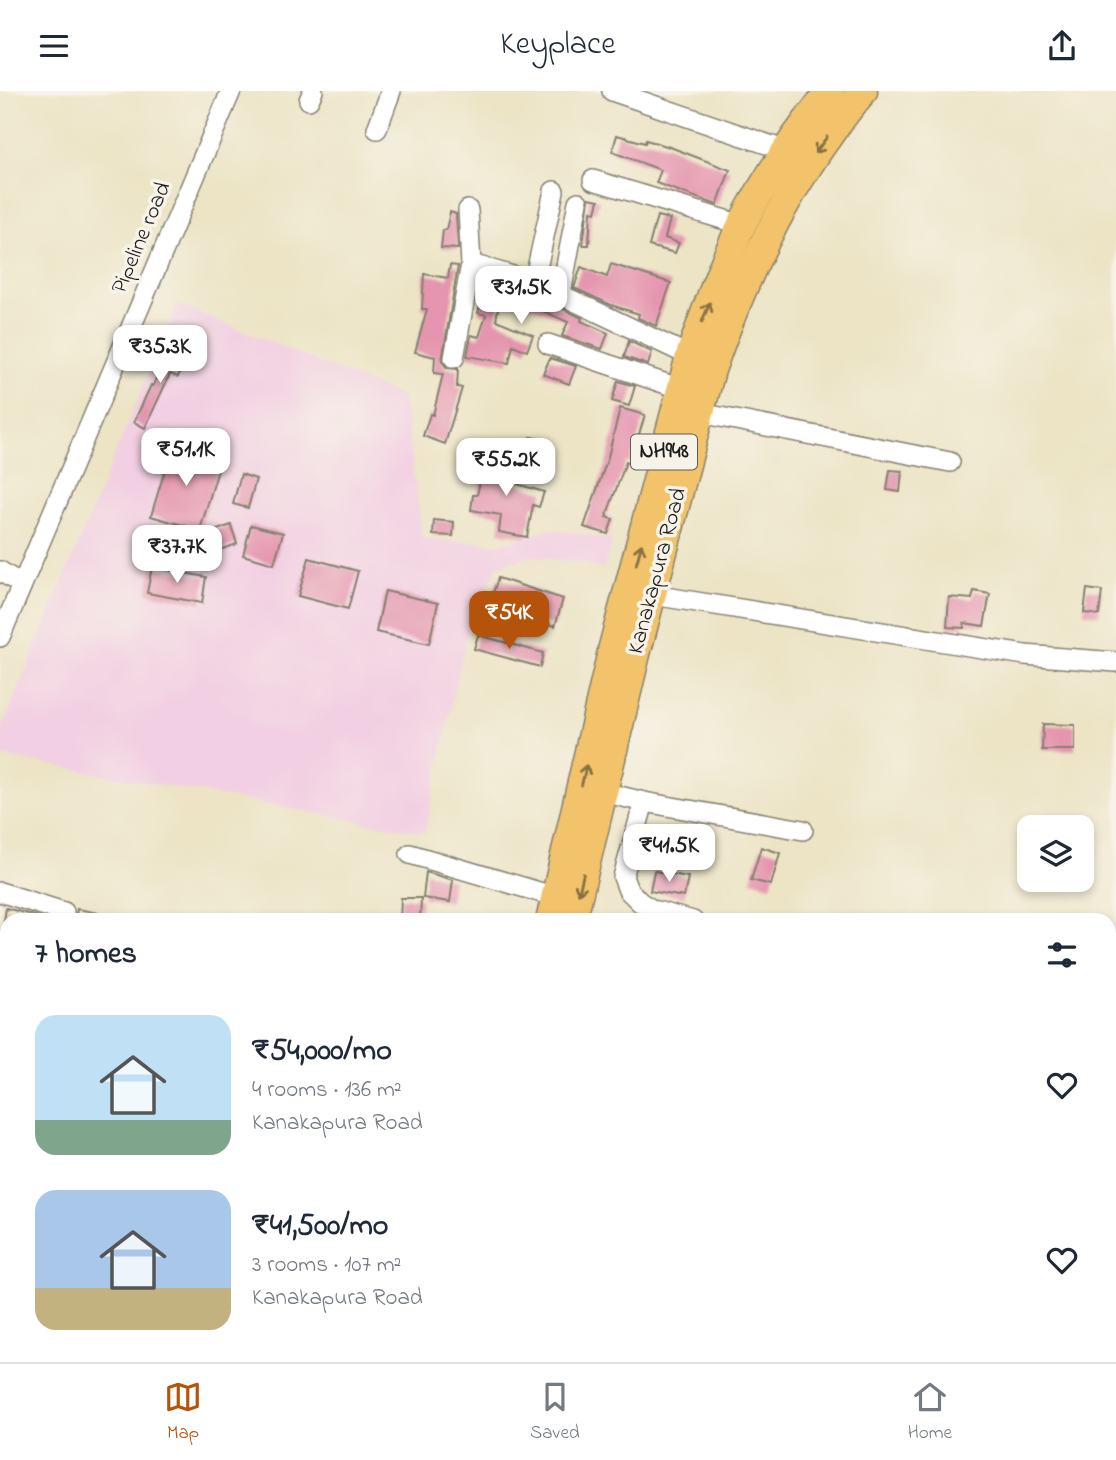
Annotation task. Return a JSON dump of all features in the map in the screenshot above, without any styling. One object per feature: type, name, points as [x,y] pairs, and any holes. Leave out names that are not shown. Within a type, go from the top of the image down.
[{"type":"highway","name":"Kanakapura Road","points":[[573,913],[579,844],[613,647],[690,356],[742,225],[787,151],[830,91]]},
{"type":"highway","name":"Kanakapura Road","points":[[553,909],[603,792],[636,654],[711,370],[725,328],[768,233],[814,155],[863,91]]},
{"type":"street","name":"Pipeline road","points":[[0,637],[231,91]]},
{"type":"street","points":[[377,129],[391,91]]},
{"type":"street","points":[[612,91],[787,151]]},
{"type":"street","points":[[593,180],[742,225]]},
{"type":"street","points":[[534,282],[554,191]]},
{"type":"street","points":[[561,293],[578,202]]},
{"type":"street","points":[[454,358],[471,264],[468,210]]},
{"type":"street","points":[[471,264],[534,282],[561,293],[690,356]]},
{"type":"street","points":[[548,344],[681,389]]},
{"type":"street","points":[[700,414],[950,462]]},
{"type":"street","points":[[0,571],[21,587]]},
{"type":"street","points":[[653,595],[1025,655],[1116,662]]},
{"type":"street","points":[[603,792],[803,830]]},
{"type":"street","points":[[644,801],[623,877],[628,890],[639,902],[664,913]]},
{"type":"street","points":[[410,854],[553,909]]},
{"type":"street","points":[[0,892],[64,912]]},
{"type":"shaded area","points":[[177,304],[403,397],[423,539],[501,544],[550,529],[613,539],[603,569],[584,563],[531,556],[498,566],[467,632],[425,833],[0,756],[0,733]]},
{"type":"building","points":[[617,135],[670,147],[730,170],[717,205],[656,183],[661,170],[612,152]]},
{"type":"building","points":[[589,198],[599,200],[596,212],[591,211],[589,245],[583,245]]},
{"type":"building","points":[[450,212],[456,214],[458,249],[441,248],[443,230],[446,230]]},
{"type":"building","points":[[657,216],[670,219],[665,238],[679,243],[675,253],[649,246]]},
{"type":"building","points":[[611,264],[671,283],[656,326],[638,318],[639,314],[574,288],[581,267],[607,277]]},
{"type":"building","points":[[450,265],[458,266],[442,361],[447,368],[458,369],[457,387],[462,388],[445,444],[423,436],[430,414],[433,415],[443,374],[434,373],[435,357],[415,352],[427,309],[422,309],[424,274],[448,278]]},
{"type":"building","points":[[481,279],[530,293],[608,333],[602,349],[562,336],[568,322],[529,305],[530,301],[501,292],[496,320],[533,335],[527,351],[513,345],[509,363],[467,356],[471,335],[479,337],[486,315],[478,313],[483,297],[477,297]]},
{"type":"building","points":[[629,341],[652,352],[648,365],[624,357]]},
{"type":"building","points":[[168,348],[186,355],[178,377],[170,374],[145,428],[134,422],[151,385],[153,386]]},
{"type":"building","points":[[550,358],[576,366],[569,384],[543,374]]},
{"type":"building","points":[[618,381],[635,386],[629,406],[612,401]]},
{"type":"building","points":[[620,408],[645,415],[630,463],[626,462],[606,517],[613,519],[608,534],[584,527],[608,457]]},
{"type":"building","points":[[531,437],[544,440],[539,464],[525,461]]},
{"type":"building","points":[[172,446],[221,460],[200,530],[151,516]]},
{"type":"building","points":[[485,459],[521,469],[517,484],[544,492],[539,507],[533,505],[527,537],[499,532],[501,515],[471,510]]},
{"type":"building","points":[[890,470],[902,471],[900,492],[887,490]]},
{"type":"building","points":[[241,474],[256,479],[248,508],[233,504]]},
{"type":"building","points":[[434,520],[454,522],[453,536],[433,535]]},
{"type":"building","points":[[231,525],[237,544],[220,550],[214,531]]},
{"type":"building","points":[[251,525],[283,533],[274,564],[243,555]]},
{"type":"building","points":[[309,558],[358,571],[348,609],[298,596]]},
{"type":"building","points":[[152,567],[206,577],[202,603],[147,593]]},
{"type":"building","points":[[498,578],[563,599],[555,626],[489,605]]},
{"type":"building","points":[[1087,589],[1102,591],[1099,615],[1084,613]]},
{"type":"building","points":[[385,591],[438,603],[429,644],[376,632]]},
{"type":"building","points":[[974,591],[990,594],[984,626],[964,623],[964,628],[947,627],[949,597],[972,599]]},
{"type":"building","points":[[478,635],[543,653],[540,667],[474,649]]},
{"type":"building","points":[[1043,724],[1075,725],[1075,750],[1042,750]]},
{"type":"building","points":[[761,847],[780,853],[771,885],[751,880]]},
{"type":"building","points":[[654,871],[688,877],[684,897],[650,891]]},
{"type":"building","points":[[426,872],[453,880],[450,902],[423,898]]},
{"type":"building","points":[[401,898],[421,898],[420,913],[400,913]]},
{"type":"building","points":[[6,908],[24,913],[5,913]]},
{"type":"building","points":[[77,909],[99,913],[76,913]]}]
